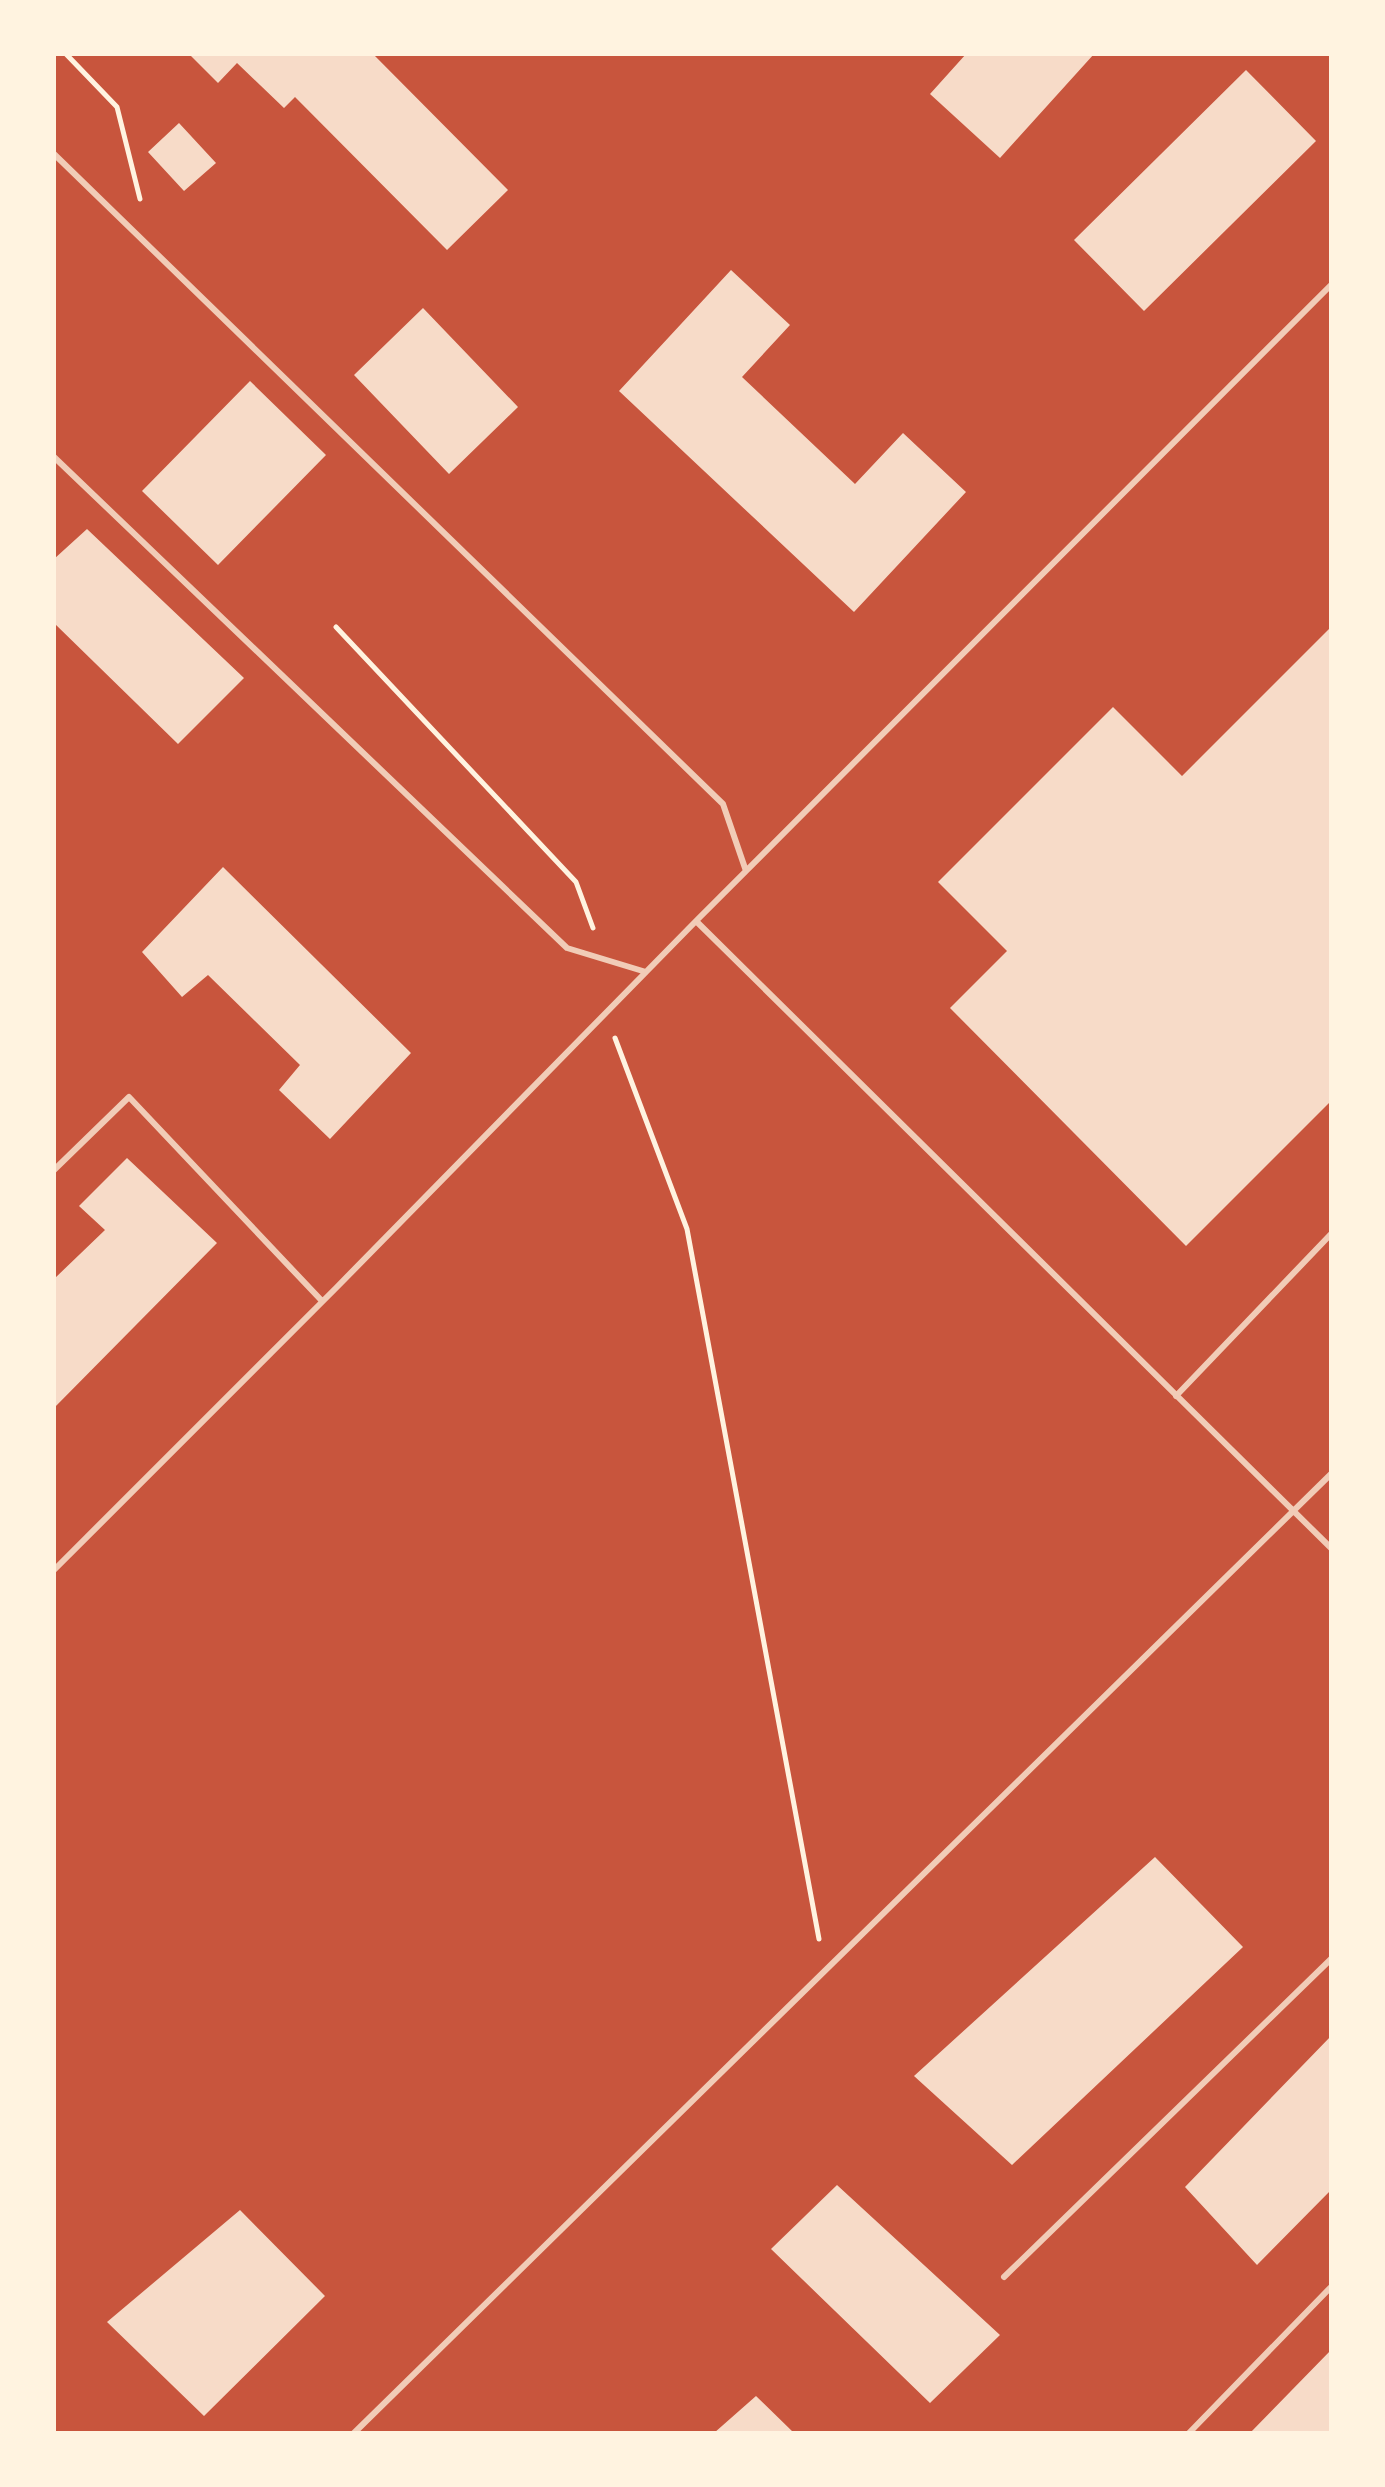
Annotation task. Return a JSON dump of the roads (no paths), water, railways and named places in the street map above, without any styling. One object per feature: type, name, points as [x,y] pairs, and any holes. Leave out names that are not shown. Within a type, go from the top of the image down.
[{"type":"lane","points":[[54,154],[723,804],[746,871]]},
{"type":"lane","points":[[54,1570],[1331,285]]},
{"type":"lane","points":[[54,457],[567,948],[646,972]]},
{"type":"lane","points":[[696,921],[1331,1548]]},
{"type":"lane","points":[[54,1170],[129,1097],[322,1301]]},
{"type":"lane","points":[[1176,1396],[1331,1234]]},
{"type":"lane","points":[[354,2433],[1331,1474]]},
{"type":"lane","points":[[1004,2277],[1331,1959]]},
{"type":"lane","points":[[1189,2433],[1331,2287]]}]
